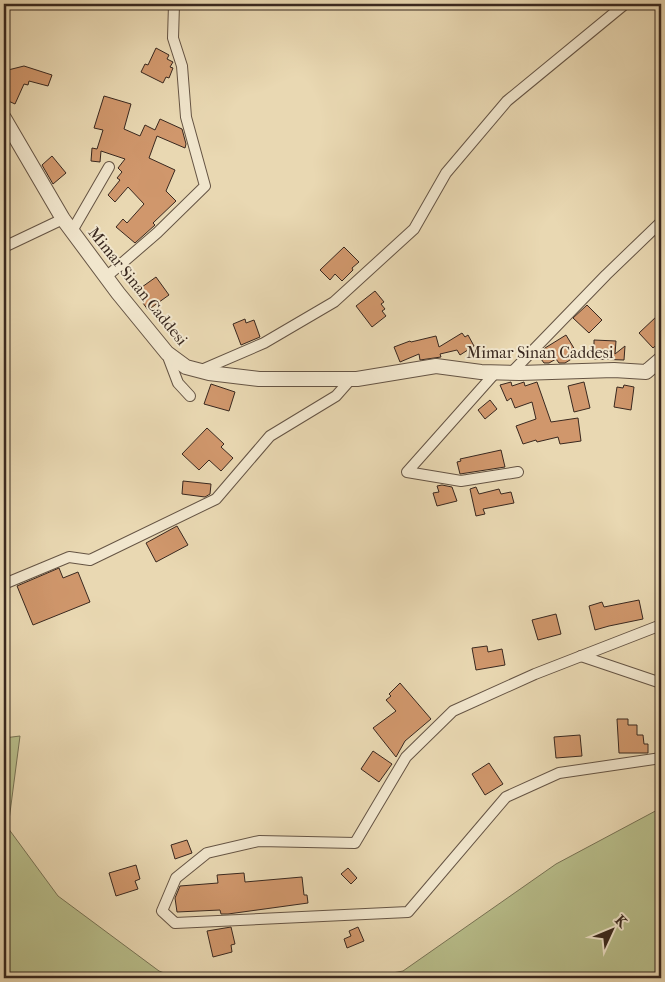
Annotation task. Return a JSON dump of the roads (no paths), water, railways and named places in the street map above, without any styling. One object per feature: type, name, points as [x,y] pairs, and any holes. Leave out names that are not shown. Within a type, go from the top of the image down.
[{"type":"street","points":[[106,277],[157,234],[205,186],[186,117],[182,66],[173,38],[174,4]]},
{"type":"street","points":[[199,371],[264,343],[334,302],[414,229],[446,173],[507,101],[626,4]]},
{"type":"street","name":"Mimar Sinan Caddesi","points":[[4,118],[63,219],[106,277],[167,353],[186,367],[199,371],[258,379],[351,379],[436,366],[511,373],[614,370],[646,372],[661,360]]},
{"type":"street","points":[[72,231],[109,167]]},
{"type":"street","points":[[4,247],[63,219]]},
{"type":"street","points":[[511,373],[606,275],[661,222]]},
{"type":"street","points":[[167,353],[178,383],[190,396]]},
{"type":"street","points":[[496,372],[408,472],[461,481],[518,472]]},
{"type":"street","points":[[4,584],[70,557],[90,560],[216,499],[270,436],[336,396],[351,379]]},
{"type":"street","points":[[661,625],[535,674],[453,711],[406,758],[355,843],[259,841],[207,853],[176,878],[162,911],[175,923],[408,912],[506,797],[559,773],[661,758]]},
{"type":"street","points":[[581,656],[661,683]]}]
